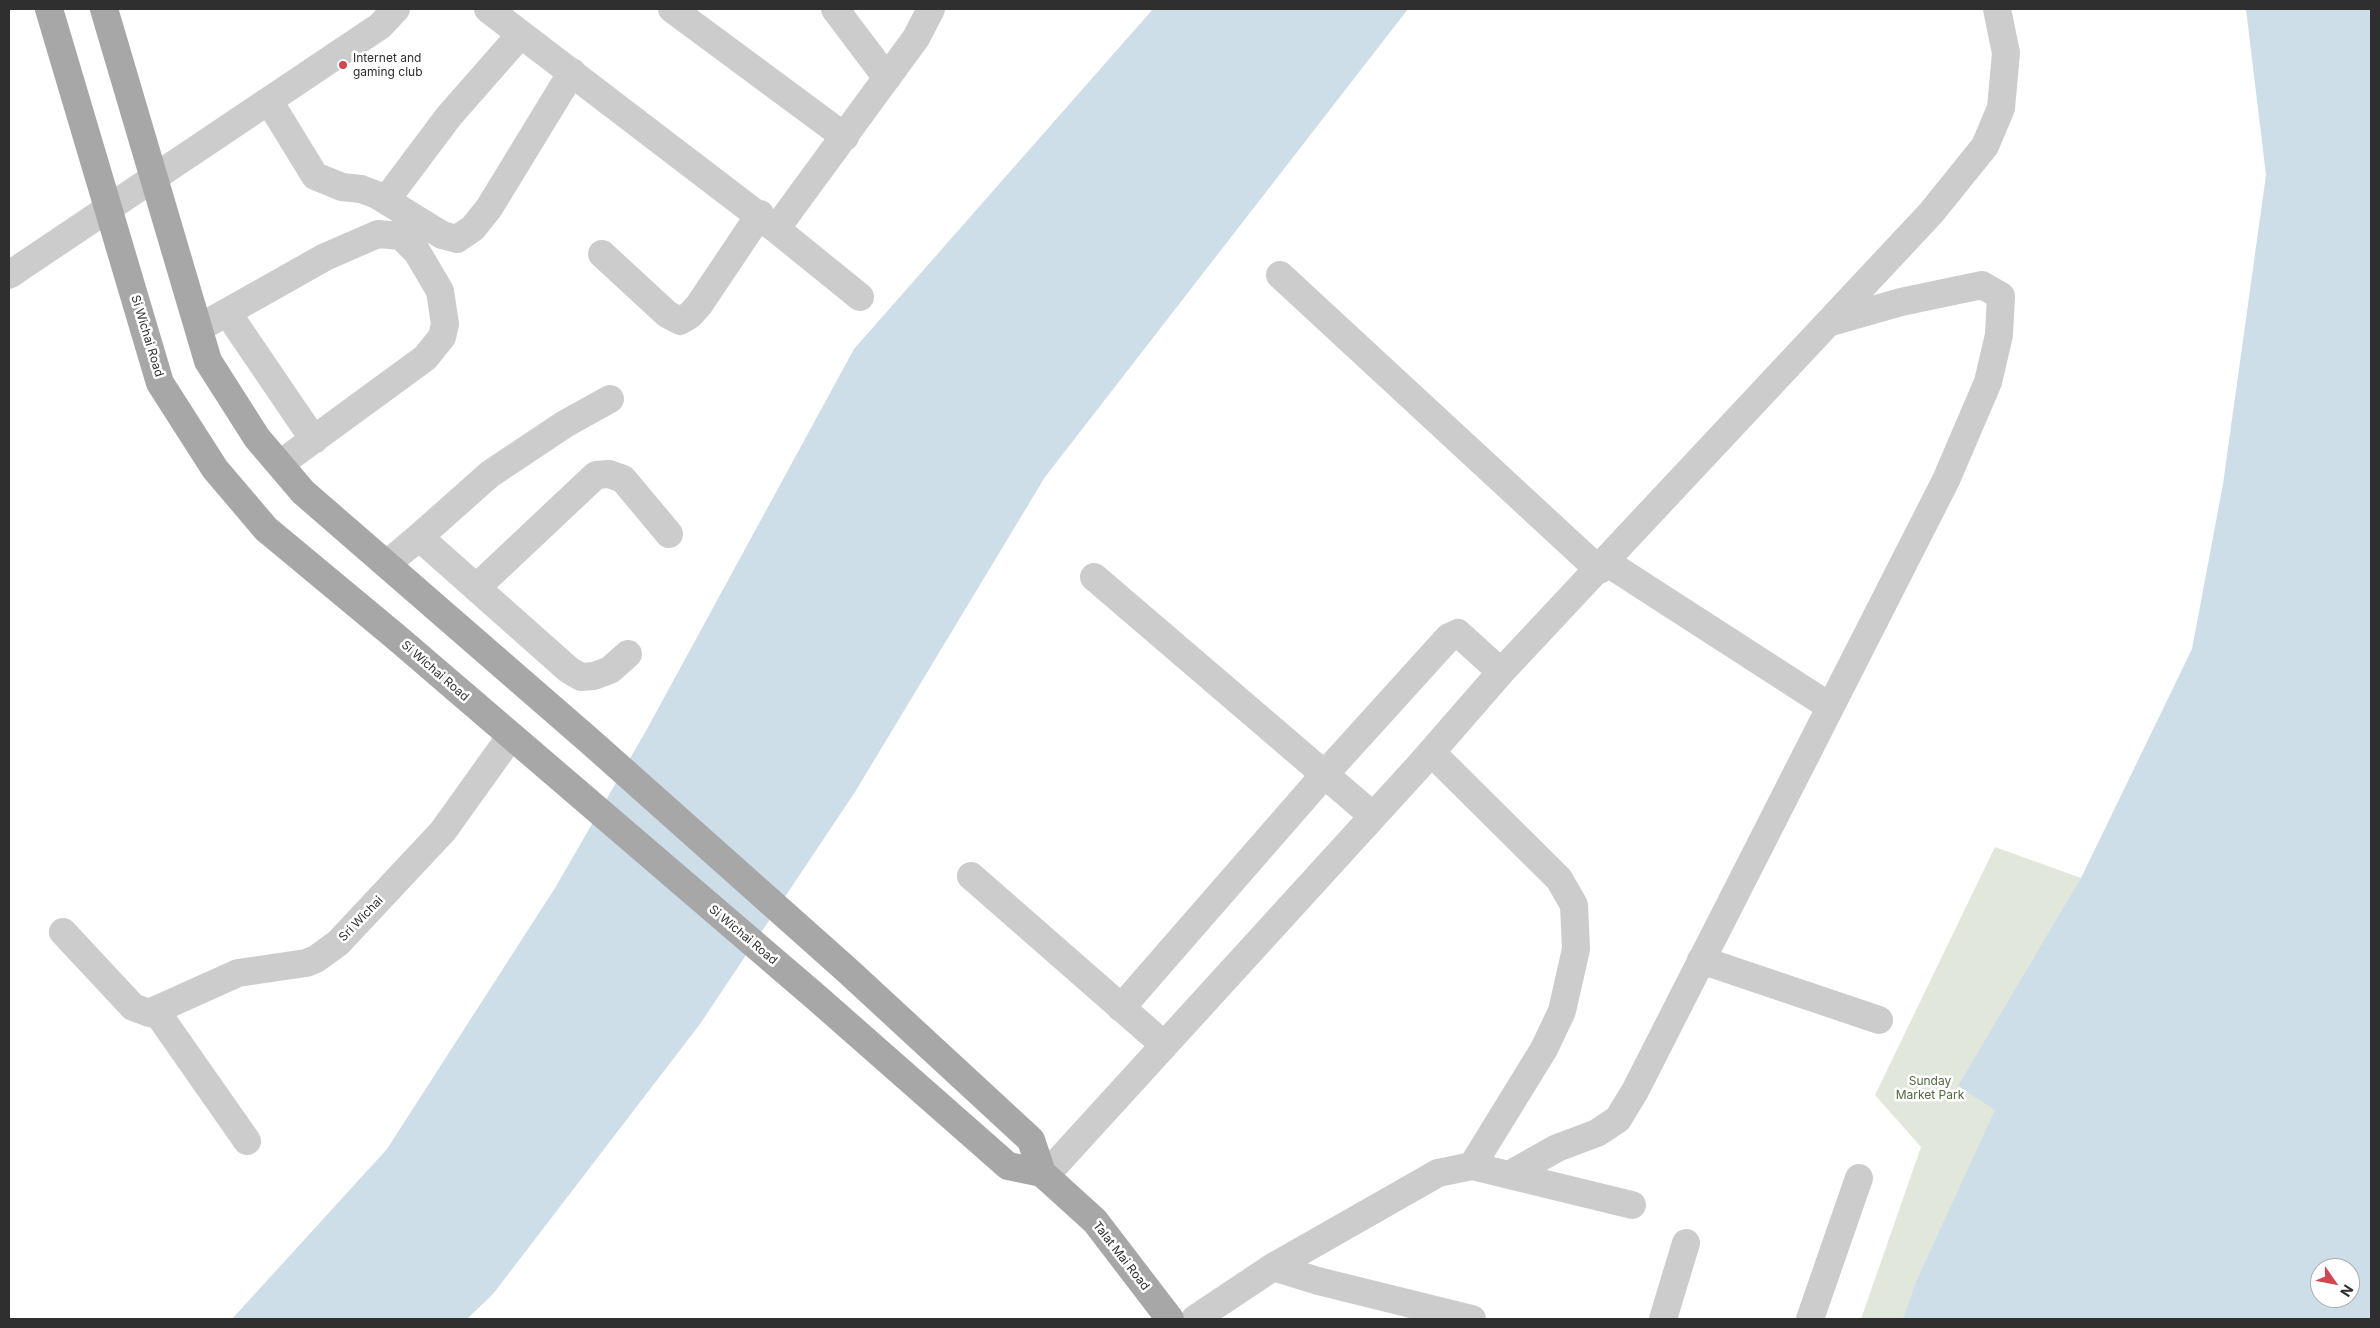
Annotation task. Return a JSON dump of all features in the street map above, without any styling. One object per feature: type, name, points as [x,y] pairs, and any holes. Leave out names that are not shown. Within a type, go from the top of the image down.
[{"type":"main road","name":"Si Wichai Road","points":[[49,9],[160,383],[215,469],[266,529],[817,998],[1008,1166],[1044,1174]]},
{"type":"main road","points":[[104,9],[208,361],[257,438],[303,492],[592,743],[848,971],[1031,1140],[1044,1174]]},
{"type":"main road","name":"Talat Mai Road","points":[[1044,1174],[1095,1222],[1170,1319]]},
{"type":"street","points":[[9,275],[380,26],[396,9]]},
{"type":"street","points":[[488,9],[768,222],[860,297]]},
{"type":"street","points":[[672,9],[845,137]]},
{"type":"street","points":[[835,9],[887,78]]},
{"type":"street","points":[[602,254],[667,314],[680,321],[690,315],[768,222],[845,137],[916,38],[931,9]]},
{"type":"street","points":[[1044,1174],[1431,752],[1501,672],[1603,566],[1932,213],[1985,146],[2001,108],[2006,52],[1997,9]]},
{"type":"street","points":[[386,200],[449,116],[520,34]]},
{"type":"street","points":[[269,101],[315,176],[342,187],[361,189],[386,200],[442,235],[457,239],[472,228],[489,208],[572,72]]},
{"type":"street","points":[[199,328],[325,257],[378,234],[401,236],[417,252],[440,292],[445,324],[442,337],[425,358],[280,464]]},
{"type":"street","points":[[1280,275],[1603,566],[1829,706]]},
{"type":"street","points":[[1511,1174],[1557,1148],[1597,1133],[1618,1119],[1635,1091],[1829,706],[1946,480],[1988,382],[1998,334],[2001,296],[1982,286],[1901,302],[1831,322]]},
{"type":"street","points":[[227,312],[314,440]]},
{"type":"street","points":[[386,564],[420,537],[490,474],[565,424],[610,399]]},
{"type":"street","points":[[476,588],[596,475],[609,474],[623,479],[669,534]]},
{"type":"street","points":[[420,537],[568,670],[581,678],[594,676],[610,670],[628,654]]},
{"type":"street","points":[[1094,577],[1372,816]]},
{"type":"street","points":[[1122,1008],[1324,775],[1450,637],[1458,634],[1501,672]]},
{"type":"street","name":"Sri Wichai","points":[[152,1012],[232,974],[306,963],[329,951],[443,831],[511,736]]},
{"type":"street","points":[[1431,752],[1559,879],[1574,905],[1576,949],[1562,1011],[1544,1049],[1472,1166]]},
{"type":"street","points":[[971,876],[1163,1044]]},
{"type":"street","points":[[63,932],[133,1007],[152,1012],[247,1141]]},
{"type":"street","points":[[1701,960],[1879,1020]]},
{"type":"street","points":[[1194,1319],[1273,1267],[1438,1173],[1472,1166],[1511,1174],[1632,1206]]},
{"type":"street","points":[[1810,1319],[1859,1178]]},
{"type":"street","points":[[1663,1319],[1686,1243]]},
{"type":"street","points":[[1273,1267],[1318,1281],[1472,1319]]},
{"type":"green space","name":"Sunday Market Park","points":[[1995,847],[2081,878],[2015,1105],[1928,1319],[1861,1319],[1921,1147],[1875,1095]]},
{"type":"shaded area","points":[[1153,9],[1408,9],[1045,477],[855,792],[700,1024],[493,1294],[467,1319],[232,1319],[387,1149],[555,888],[647,729],[854,349]]},
{"type":"shaded area","points":[[2246,9],[2371,9],[2371,1319],[1903,1319],[1916,1282],[1995,1110],[1958,1086],[2081,878],[2192,649],[2223,484],[2266,175]]},
{"type":"place","name":"Internet and gaming club","points":[[343,65]]}]
